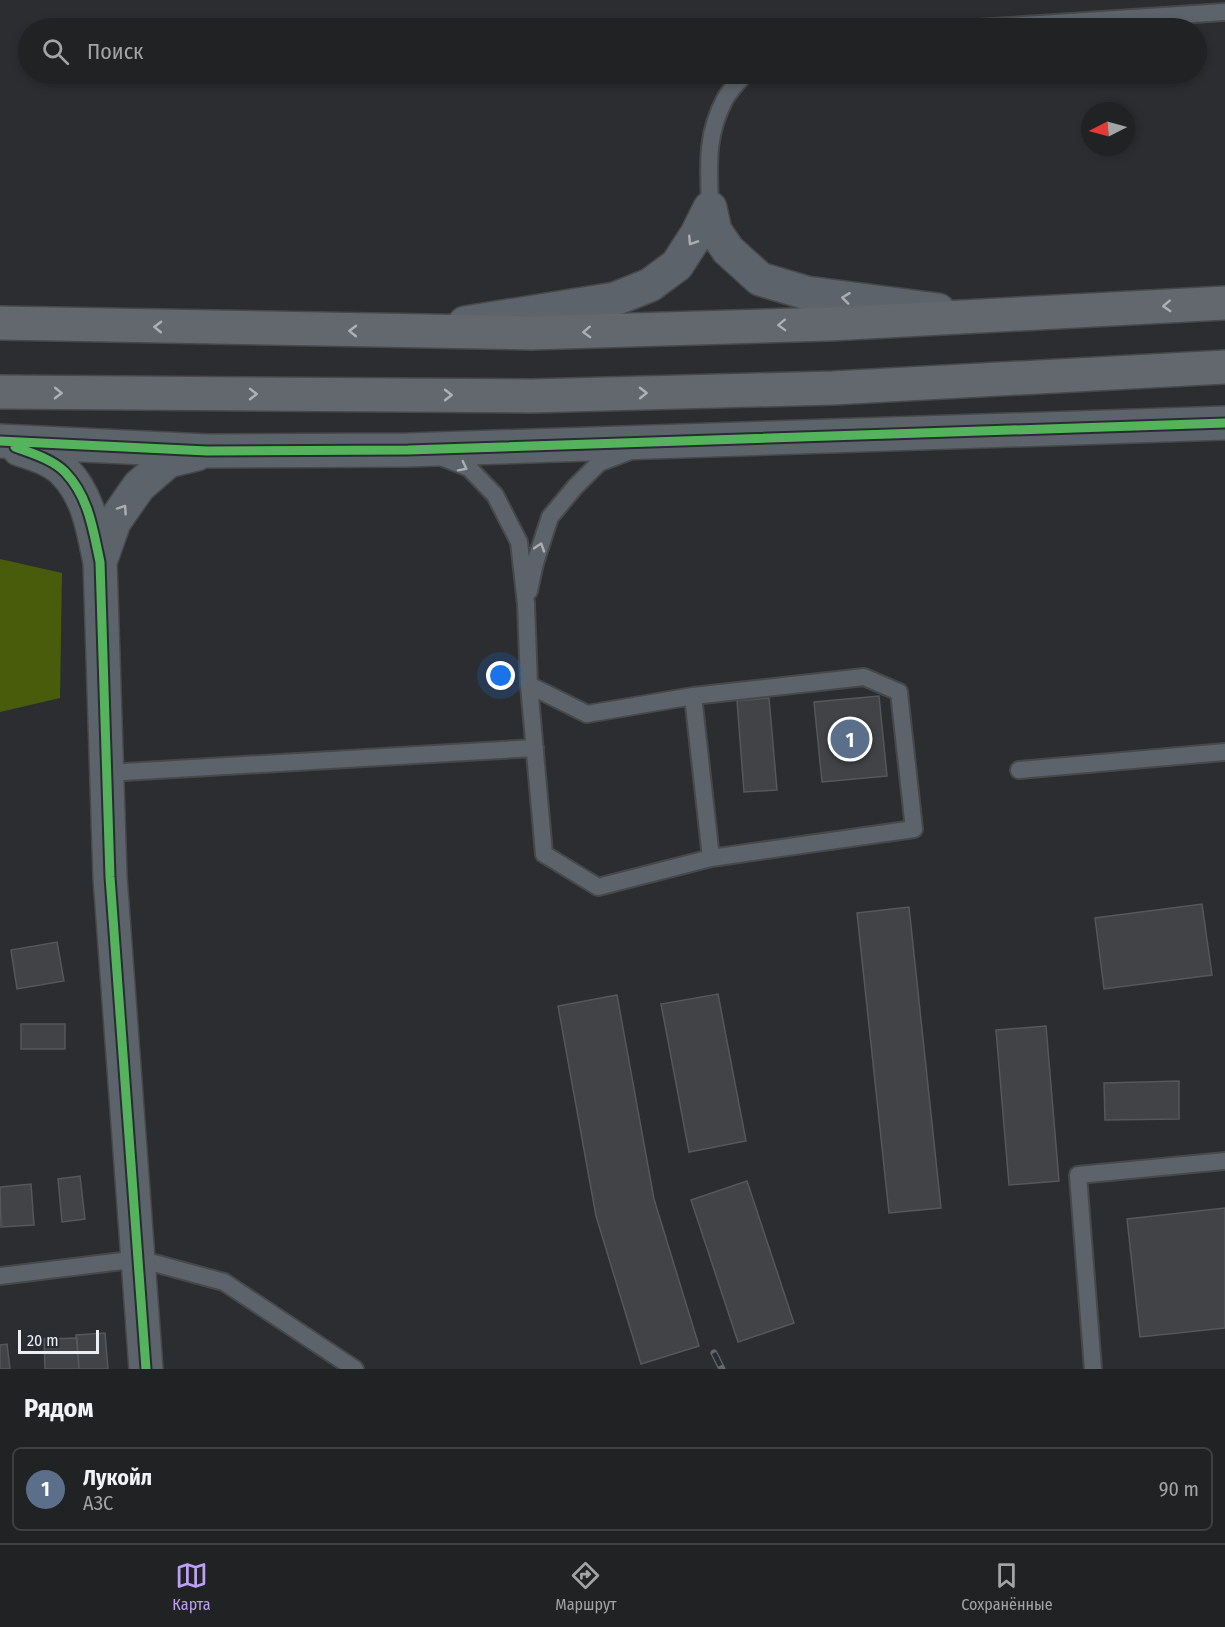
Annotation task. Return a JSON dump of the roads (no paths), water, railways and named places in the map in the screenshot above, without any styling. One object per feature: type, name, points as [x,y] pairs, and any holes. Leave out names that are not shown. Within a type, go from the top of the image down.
[{"type":"highway","points":[[0,323],[543,333],[830,324],[1225,303]]},
{"type":"highway","points":[[0,392],[531,396],[833,388],[1225,367]]},
{"type":"street","points":[[710,208],[715,231],[728,250],[760,279],[807,293],[987,316]]},
{"type":"street","points":[[411,332],[624,296],[650,285],[677,265],[710,208]]},
{"type":"street","points":[[1,441],[207,451],[408,450],[1225,423]]},
{"type":"street","points":[[1,441],[44,458],[64,471],[83,496],[92,520],[100,562],[110,877],[146,1369]]},
{"type":"street","points":[[100,562],[114,522],[139,486],[168,461],[207,451]]},
{"type":"lane","points":[[1132,18],[1225,12]]},
{"type":"lane","points":[[710,208],[708,153],[712,130],[726,97],[737,84]]},
{"type":"lane","points":[[526,604],[550,517],[575,486],[599,463],[654,442]]},
{"type":"lane","points":[[408,450],[445,458],[469,468],[495,495],[519,542],[526,604],[529,685],[544,854],[598,887],[711,858],[914,829],[899,692],[864,677],[693,696],[587,714],[529,685]]},
{"type":"lane","points":[[693,696],[711,858]]},
{"type":"lane","points":[[107,773],[535,748]]},
{"type":"lane","points":[[1019,770],[1225,752]]},
{"type":"lane","points":[[1093,1369],[1078,1175],[1225,1161]]},
{"type":"lane","points":[[0,1276],[139,1259],[224,1282],[355,1369]]},
{"type":"railway","points":[[714,1353],[722,1369]]},
{"type":"place","name":"Лукойл","points":[[850,739]]}]
